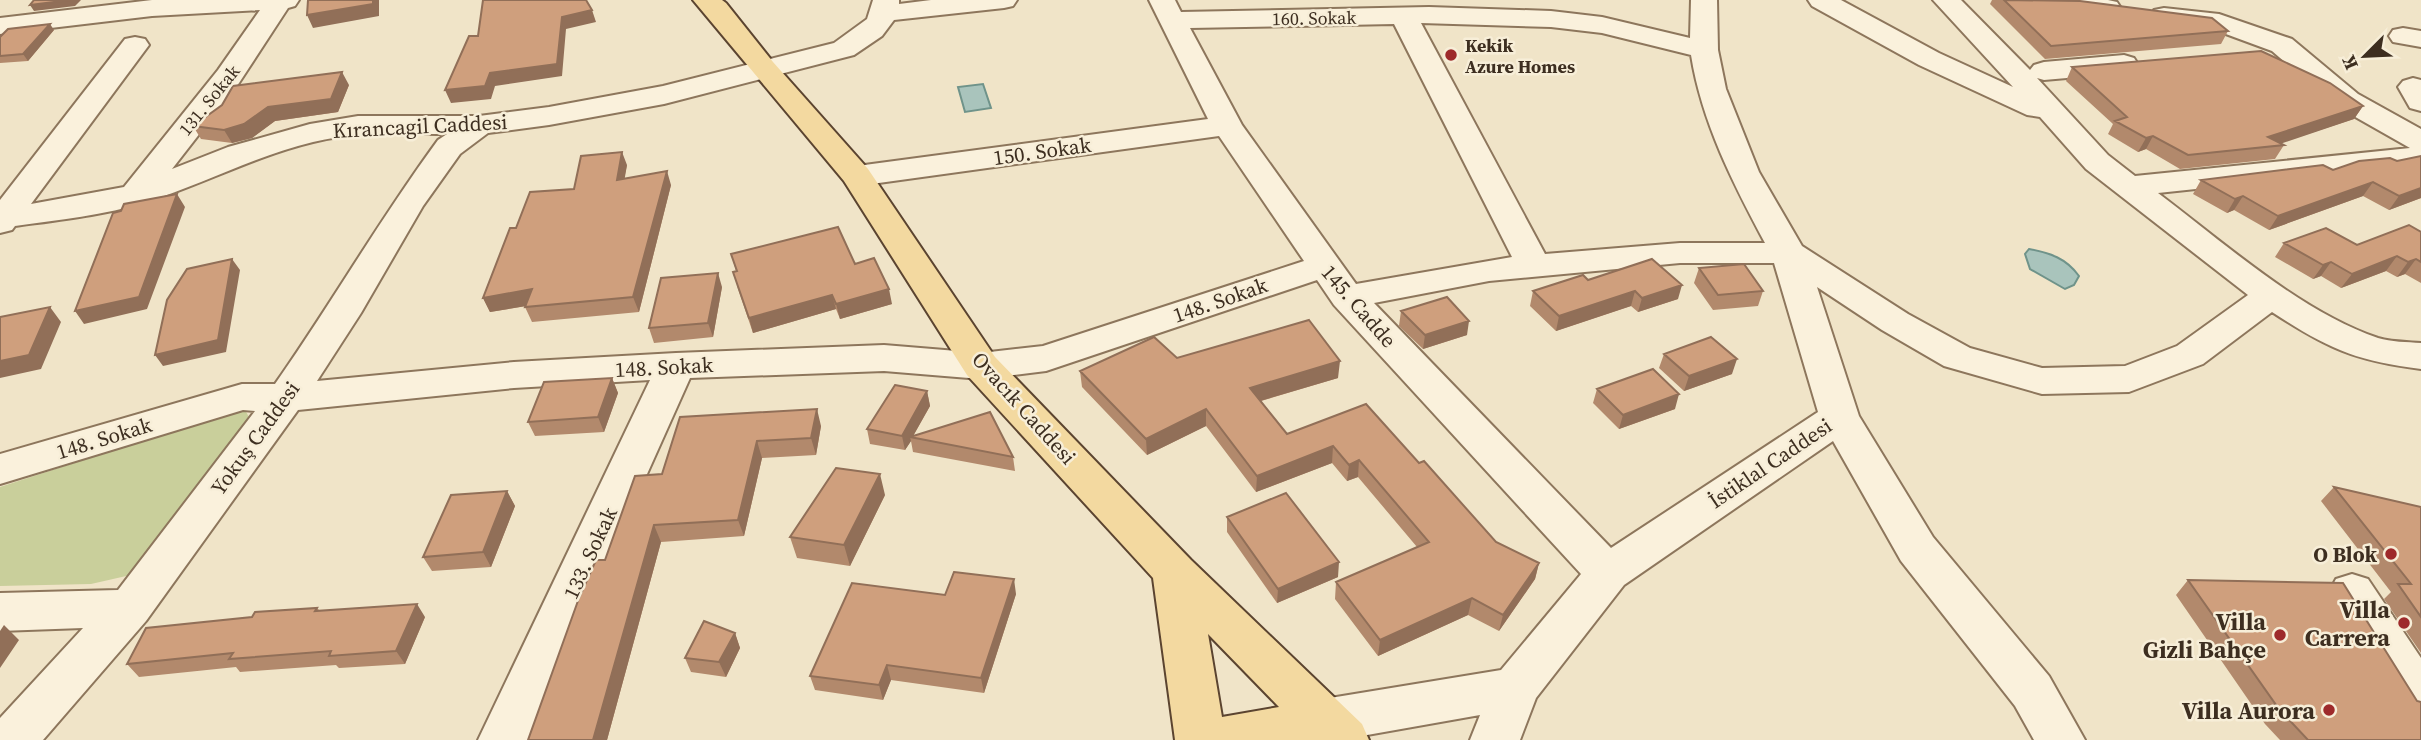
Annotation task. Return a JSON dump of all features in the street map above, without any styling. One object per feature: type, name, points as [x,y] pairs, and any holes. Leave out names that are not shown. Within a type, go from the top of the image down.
[{"type":"main road","name":"Ovacık Caddesi","points":[[706,0],[718,9],[763,68],[857,176],[981,366],[1175,572],[1334,731]]},
{"type":"main road","points":[[1175,572],[1200,740]]},
{"type":"main road","points":[[1219,740],[1334,731]]},
{"type":"street","points":[[886,6],[1004,0]]},
{"type":"street","name":"İstiklal Caddesi","points":[[1495,740],[1515,688],[1608,573],[1839,417],[1788,253],[1743,172],[1711,89],[1704,50],[1704,0]]},
{"type":"street","points":[[1821,0],[1929,59],[2054,117]]},
{"type":"street","points":[[1946,0],[2006,61],[2097,162],[2271,295],[2330,333],[2376,351],[2421,356]]},
{"type":"street","points":[[2051,0],[2219,22],[2281,45],[2347,100],[2421,141]]},
{"type":"street","points":[[0,26],[157,4],[282,1]]},
{"type":"street","name":"131. Sokak","points":[[135,195],[233,72],[282,1]]},
{"type":"street","name":"Kırancagil Caddesi","points":[[1,219],[135,195],[239,153],[310,133],[358,125],[479,125],[549,116],[664,95],[844,49],[869,35],[886,6]]},
{"type":"street","name":"160. Sokak","points":[[1167,10],[1404,16],[1493,9],[1602,25],[1704,50]]},
{"type":"street","name":"145. Cadde","points":[[1167,10],[1227,126],[1323,266],[1347,296],[1608,573]]},
{"type":"street","points":[[1404,16],[1534,266]]},
{"type":"street","points":[[1,219],[135,45]]},
{"type":"street","points":[[2225,55],[2267,52],[2297,57]]},
{"type":"street","points":[[2044,71],[2155,62]]},
{"type":"street","name":"Yokuş Caddesi","points":[[12,740],[130,608],[286,398],[343,313],[407,205],[449,147],[479,125]]},
{"type":"street","name":"150. Sokak","points":[[857,176],[1227,126]]},
{"type":"street","points":[[2128,186],[2421,156]]},
{"type":"street","points":[[1347,296],[1489,270],[1680,253],[1788,253],[1895,322],[1957,357],[2042,381],[2129,379],[2190,355],[2271,295]]},
{"type":"street","name":"148. Sokak","points":[[0,469],[242,397],[286,398],[514,375],[676,366],[884,358],[981,366],[1046,358],[1323,266]]},
{"type":"street","name":"133. Sokak","points":[[503,740],[676,366]]},
{"type":"street","points":[[1839,417],[1917,550],[2032,691],[2060,740]]},
{"type":"street","points":[[2352,592],[2421,699]]},
{"type":"street","points":[[0,612],[130,608]]},
{"type":"street","points":[[1334,731],[1515,688]]},
{"type":"green space","points":[[244,408],[250,419],[135,574],[91,584],[0,586],[0,487]]},
{"type":"water","points":[[983,84],[991,108],[965,112],[958,87]]},
{"type":"water","points":[[2029,249],[2051,255],[2069,265],[2079,276],[2074,285],[2065,289],[2030,269],[2025,254]]},
{"type":"building","points":[[34,0],[70,0],[30,5]]},
{"type":"building","points":[[308,0],[373,0],[373,4],[307,15]]},
{"type":"building","points":[[483,0],[586,0],[592,10],[562,17],[557,64],[490,73],[485,86],[445,90],[469,36],[478,36]]},
{"type":"building","points":[[2004,0],[2080,1],[2212,18],[2228,31],[2051,46]]},
{"type":"building","points":[[50,24],[23,54],[0,56],[0,37],[8,29]]},
{"type":"building","points":[[2261,51],[2330,83],[2363,106],[2268,137],[2284,145],[2188,155],[2153,136],[2146,138],[2115,121],[2127,117],[2072,67]]},
{"type":"building","points":[[342,72],[331,99],[268,107],[244,124],[224,130],[193,126],[222,105],[233,86]]},
{"type":"building","points":[[622,152],[617,180],[667,171],[633,297],[525,307],[532,289],[483,298],[510,228],[516,228],[530,192],[574,189],[581,156]]},
{"type":"building","points":[[2421,156],[2421,188],[2399,196],[2373,182],[2278,216],[2243,196],[2235,199],[2201,180],[2323,165],[2333,170],[2359,161],[2390,158],[2397,161]]},
{"type":"building","points":[[177,194],[139,297],[75,311],[113,213],[121,211],[124,204]]},
{"type":"building","points":[[2409,225],[2421,232],[2421,262],[2416,259],[2408,262],[2397,256],[2352,274],[2331,262],[2323,265],[2284,243],[2326,228],[2357,245]]},
{"type":"building","points":[[838,227],[855,264],[874,258],[889,289],[836,304],[832,295],[749,318],[733,272],[737,271],[731,254]]},
{"type":"building","points":[[232,259],[218,340],[155,355],[167,300],[187,269]]},
{"type":"building","points":[[1652,259],[1682,285],[1642,298],[1635,291],[1559,316],[1533,291],[1583,275],[1588,280]]},
{"type":"building","points":[[1744,264],[1763,291],[1718,295],[1699,268]]},
{"type":"building","points":[[718,273],[708,323],[649,328],[661,278]]},
{"type":"building","points":[[1447,297],[1469,321],[1425,335],[1401,311]]},
{"type":"building","points":[[50,307],[29,355],[0,361],[0,317]]},
{"type":"building","points":[[1309,320],[1340,361],[1250,388],[1287,434],[1366,404],[1419,463],[1424,461],[1496,542],[1539,563],[1503,615],[1472,598],[1380,640],[1336,582],[1429,542],[1359,460],[1349,465],[1333,446],[1257,476],[1206,409],[1146,439],[1080,371],[1154,337],[1177,358]]},
{"type":"building","points":[[1711,337],[1737,359],[1689,376],[1664,354]]},
{"type":"building","points":[[1653,369],[1679,394],[1623,415],[1597,389]]},
{"type":"building","points":[[612,378],[598,417],[528,422],[544,382]]},
{"type":"building","points":[[895,385],[927,391],[902,436],[867,429]]},
{"type":"building","points":[[817,409],[811,438],[757,441],[738,520],[654,525],[593,740],[528,740],[579,598],[596,560],[605,560],[635,476],[662,474],[680,417]]},
{"type":"building","points":[[990,412],[1013,457],[910,437]]},
{"type":"building","points":[[836,468],[880,474],[844,545],[790,537]]},
{"type":"building","points":[[2334,487],[2421,507],[2421,617],[2398,584],[2411,584]]},
{"type":"building","points":[[507,491],[483,552],[423,557],[451,495]]},
{"type":"building","points":[[1286,493],[1339,562],[1278,589],[1227,517]]},
{"type":"building","points":[[954,572],[1014,579],[981,678],[887,665],[879,685],[810,676],[852,583],[945,595]]},
{"type":"building","points":[[2188,580],[2343,583],[2417,701],[2421,702],[2421,740],[2308,740],[2279,709]]},
{"type":"building","points":[[417,604],[396,651],[329,656],[331,651],[229,659],[233,653],[127,664],[146,628],[252,617],[255,612]]},
{"type":"building","points":[[704,621],[735,633],[719,662],[685,658]]},
{"type":"place","name":"Kekik Azure Homes","points":[[1451,55]]},
{"type":"place","name":"O Blok","points":[[2391,554]]},
{"type":"place","name":"Villa Carrera","points":[[2404,623]]},
{"type":"place","name":"Villa Gizli Bahçe","points":[[2280,635]]},
{"type":"place","name":"Villa Aurora","points":[[2329,710]]}]
